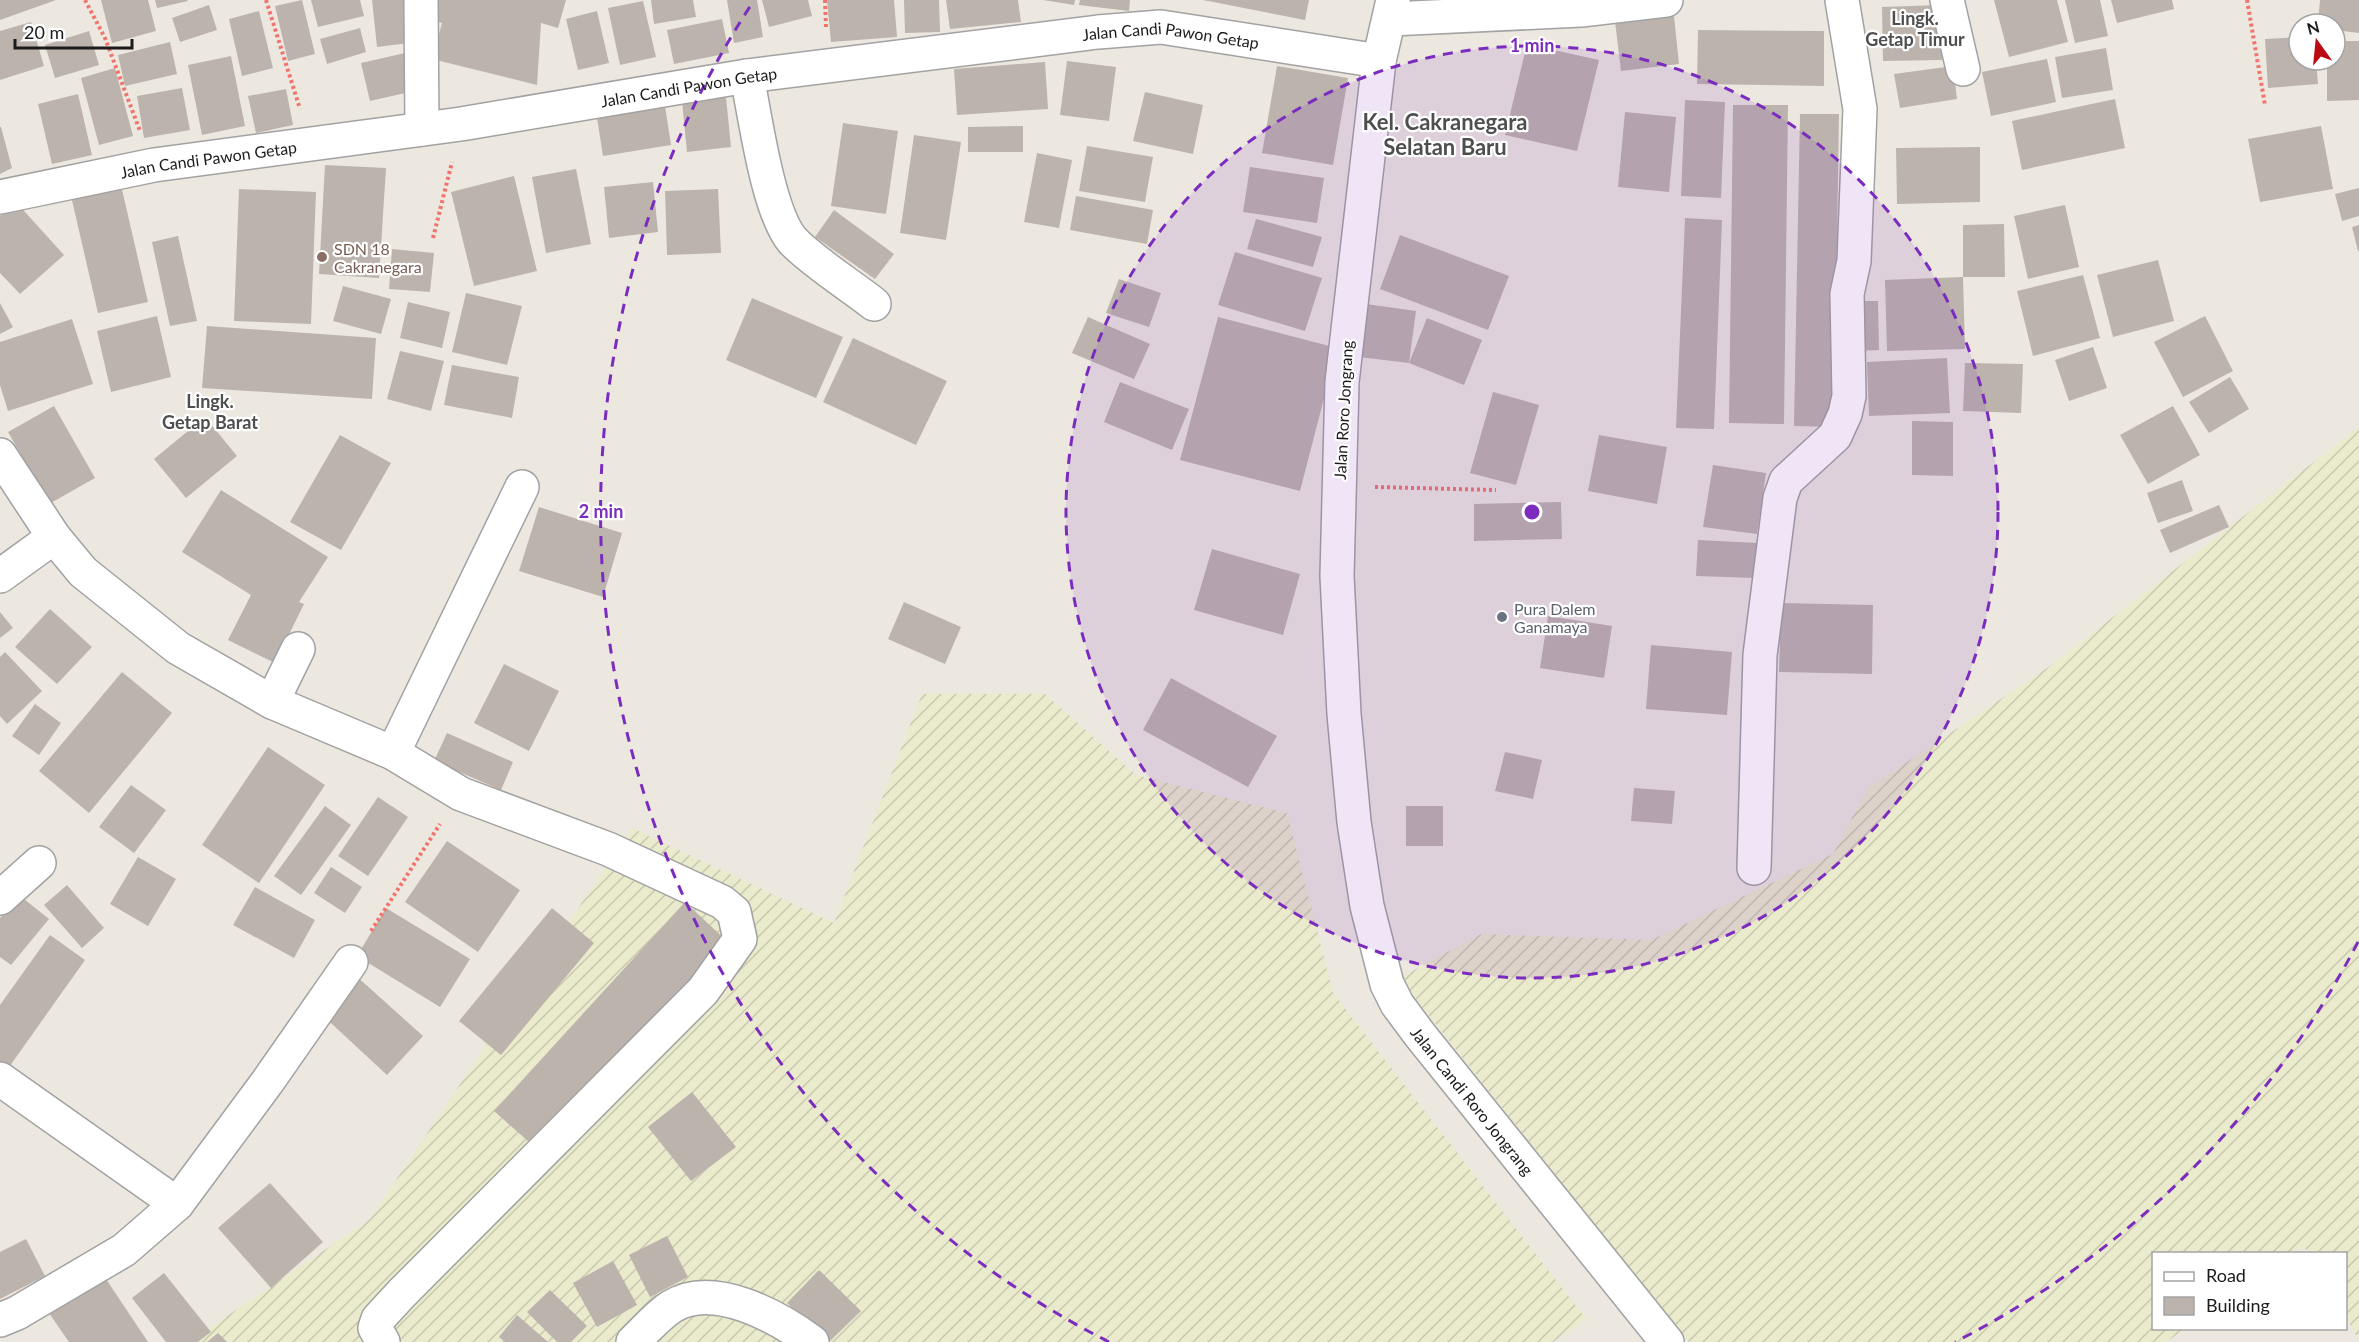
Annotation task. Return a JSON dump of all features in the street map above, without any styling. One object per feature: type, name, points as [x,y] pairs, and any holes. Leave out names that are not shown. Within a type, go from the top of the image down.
[{"type":"street","points":[[422,0],[422,129]]},
{"type":"street","points":[[1392,9],[1581,10],[1666,0]]},
{"type":"street","points":[[1754,868],[1760,655],[1780,498],[1786,481],[1835,436],[1845,414],[1849,396],[1847,294],[1854,261],[1860,109],[1842,0]]},
{"type":"street","points":[[1947,0],[1963,69]]},
{"type":"street","name":"Jalan Roro Jongrang","points":[[1354,822],[1344,714],[1337,576],[1342,382],[1379,61],[1392,9]]},
{"type":"street","name":"Jalan Candi Pawon Getap","points":[[0,197],[154,165],[461,124],[747,76],[1098,32],[1161,27],[1379,61]]},
{"type":"street","points":[[747,76],[762,148],[784,228],[794,242],[874,304]]},
{"type":"street","points":[[0,455],[54,537],[83,572],[178,648],[272,702],[393,753],[460,794],[608,849],[722,902],[734,912],[740,939],[703,991],[378,1319],[375,1328],[383,1342]]},
{"type":"street","points":[[393,753],[522,487]]},
{"type":"street","points":[[0,576],[54,537]]},
{"type":"street","points":[[272,702],[298,649]]},
{"type":"street","name":"Jalan Candi Roro Jongrang","points":[[1354,822],[1371,927],[1387,984],[1397,1004],[1655,1338]]},
{"type":"street","points":[[0,898],[39,863]]},
{"type":"street","points":[[0,1320],[17,1313],[124,1250],[177,1204],[268,1081],[351,962]]},
{"type":"street","points":[[0,1079],[177,1204]]},
{"type":"street","points":[[633,1342],[672,1306],[714,1298],[735,1301],[761,1312],[793,1327],[812,1342]]},
{"type":"path","points":[[85,0],[105,38],[154,165]]},
{"type":"path","points":[[266,0],[311,144]]},
{"type":"path","points":[[2247,0],[2265,105]]},
{"type":"path","points":[[433,238],[461,124]]},
{"type":"path","points":[[1338,487],[1496,490]]},
{"type":"path","points":[[351,962],[460,794]]},
{"type":"green space","points":[[2359,427],[2359,1341],[2347,1319],[2347,1252],[2307,1252],[2304,1246],[2294,1252],[2152,1252],[2152,1330],[2184,1330],[2166,1342],[1689,1342],[1399,978],[1481,934],[1651,940],[1833,854],[1867,789],[2047,668]]},
{"type":"green space","points":[[922,694],[1045,694],[1136,775],[1287,813],[1333,993],[1587,1320],[1553,1342],[188,1342],[369,1220],[632,828],[834,923]]},
{"type":"building","points":[[0,0],[56,0],[0,20]]},
{"type":"building","points":[[101,0],[148,0],[156,31],[112,43]]},
{"type":"building","points":[[155,0],[187,0],[188,1],[157,8]]},
{"type":"building","points":[[302,0],[315,54],[288,61],[275,6]]},
{"type":"building","points":[[311,0],[360,0],[364,16],[318,27]]},
{"type":"building","points":[[372,0],[412,0],[417,42],[377,47]]},
{"type":"building","points":[[436,0],[566,0],[558,28],[541,23],[537,85],[432,59],[442,23],[431,20]]},
{"type":"building","points":[[651,0],[693,0],[696,17],[654,24]]},
{"type":"building","points":[[727,0],[757,0],[763,37],[734,43]]},
{"type":"building","points":[[762,0],[808,0],[812,16],[769,27]]},
{"type":"building","points":[[827,0],[894,0],[897,37],[831,42]]},
{"type":"building","points":[[904,0],[939,0],[940,32],[905,33]]},
{"type":"building","points":[[946,0],[1018,0],[1021,22],[950,29]]},
{"type":"building","points":[[1043,0],[1075,0],[1074,5]]},
{"type":"building","points":[[1080,0],[1130,0],[1129,11],[1079,5]]},
{"type":"building","points":[[1203,0],[1309,0],[1305,20]]},
{"type":"building","points":[[1994,0],[2057,0],[2068,42],[2009,57]]},
{"type":"building","points":[[2065,0],[2100,0],[2108,36],[2075,43]]},
{"type":"building","points":[[2111,0],[2172,0],[2174,9],[2117,23]]},
{"type":"building","points":[[2320,0],[2359,0],[2359,33],[2347,32],[2347,12],[2319,12]]},
{"type":"building","points":[[643,1],[656,57],[620,65],[608,8]]},
{"type":"building","points":[[209,5],[217,30],[180,42],[172,18]]},
{"type":"building","points":[[1941,5],[1942,60],[1883,61],[1882,7]]},
{"type":"building","points":[[1673,6],[1679,64],[1621,71],[1614,13]]},
{"type":"building","points":[[259,11],[273,68],[242,76],[229,19]]},
{"type":"building","points":[[597,11],[609,63],[578,70],[566,19]]},
{"type":"building","points":[[722,19],[729,53],[674,64],[667,30]]},
{"type":"building","points":[[31,22],[44,66],[0,80],[0,31]]},
{"type":"building","points":[[360,28],[366,52],[327,64],[320,39]]},
{"type":"building","points":[[1698,30],[1824,31],[1824,86],[1697,84]]},
{"type":"building","points":[[89,31],[99,65],[55,78],[45,45]]},
{"type":"building","points":[[2287,38],[2287,72],[2317,72],[2318,84],[2268,88],[2265,39]]},
{"type":"building","points":[[2347,41],[2359,41],[2359,100],[2327,101],[2327,72],[2347,72]]},
{"type":"building","points":[[170,42],[177,74],[125,86],[118,55]]},
{"type":"building","points":[[1527,44],[1599,60],[1577,151],[1505,135]]},
{"type":"building","points":[[2106,48],[2113,90],[2062,98],[2055,57]]},
{"type":"building","points":[[405,53],[414,91],[370,101],[361,63]]},
{"type":"building","points":[[231,56],[245,126],[202,135],[188,65]]},
{"type":"building","points":[[2047,59],[2056,102],[1991,116],[1982,72]]},
{"type":"building","points":[[1067,61],[1116,67],[1109,121],[1060,115]]},
{"type":"building","points":[[1045,62],[1048,109],[957,115],[954,69]]},
{"type":"building","points":[[1277,66],[1348,78],[1333,165],[1262,153]]},
{"type":"building","points":[[1953,66],[1957,99],[1900,108],[1894,74]]},
{"type":"building","points":[[115,68],[133,136],[99,145],[81,78]]},
{"type":"building","points":[[182,88],[190,130],[144,138],[137,96]]},
{"type":"building","points":[[286,89],[293,125],[256,133],[248,96]]},
{"type":"building","points":[[1145,92],[1203,105],[1193,154],[1133,141]]},
{"type":"building","points":[[78,94],[92,155],[52,164],[38,104]]},
{"type":"building","points":[[726,97],[731,147],[687,152],[682,101]]},
{"type":"building","points":[[2115,99],[2125,148],[2022,170],[2012,121]]},
{"type":"building","points":[[1685,100],[1725,102],[1721,198],[1681,196]]},
{"type":"building","points":[[1733,105],[1788,105],[1784,424],[1729,423]]},
{"type":"building","points":[[665,106],[671,145],[603,156],[597,118]]},
{"type":"building","points":[[1625,112],[1676,117],[1669,192],[1618,187]]},
{"type":"building","points":[[1800,114],[1839,114],[1834,427],[1794,426]]},
{"type":"building","points":[[843,123],[898,131],[886,214],[831,206]]},
{"type":"building","points":[[1023,126],[1023,152],[968,152],[968,127]]},
{"type":"building","points":[[2321,126],[2333,189],[2260,202],[2248,139]]},
{"type":"building","points":[[0,127],[12,168],[0,174]]},
{"type":"building","points":[[914,135],[961,142],[946,240],[900,233]]},
{"type":"building","points":[[1087,146],[1153,157],[1145,202],[1079,191]]},
{"type":"building","points":[[1980,147],[1980,202],[1897,204],[1896,148]]},
{"type":"building","points":[[1037,153],[1072,160],[1059,228],[1024,222]]},
{"type":"building","points":[[325,165],[386,168],[379,278],[319,274]]},
{"type":"building","points":[[1250,167],[1324,178],[1317,223],[1243,212]]},
{"type":"building","points":[[576,169],[591,244],[546,253],[532,177]]},
{"type":"building","points":[[514,176],[537,271],[474,286],[451,192]]},
{"type":"building","points":[[653,182],[658,232],[609,238],[604,187]]},
{"type":"building","points":[[121,185],[148,302],[98,313],[71,196]]},
{"type":"building","points":[[2359,188],[2359,216],[2342,221],[2335,194]]},
{"type":"building","points":[[239,189],[316,192],[311,324],[234,321]]},
{"type":"building","points":[[718,189],[721,253],[667,255],[665,191]]},
{"type":"building","points":[[1076,196],[1153,210],[1147,244],[1070,230]]},
{"type":"building","points":[[16,202],[64,255],[20,294],[0,273],[0,216]]},
{"type":"building","points":[[2065,205],[2079,267],[2028,279],[2014,216]]},
{"type":"building","points":[[834,210],[894,254],[875,279],[815,237]]},
{"type":"building","points":[[1685,218],[1722,220],[1714,429],[1676,428]]},
{"type":"building","points":[[1256,219],[1322,237],[1313,267],[1247,249]]},
{"type":"building","points":[[2004,224],[2005,277],[1963,277],[1963,225]]},
{"type":"building","points":[[2359,225],[2359,251],[2358,251],[2352,227]]},
{"type":"building","points":[[1400,235],[1509,276],[1488,330],[1380,289]]},
{"type":"building","points":[[178,236],[197,321],[170,326],[152,242]]},
{"type":"building","points":[[392,249],[434,253],[430,292],[389,289]]},
{"type":"building","points":[[1235,252],[1322,278],[1305,331],[1218,305]]},
{"type":"building","points":[[2158,260],[2174,321],[2113,337],[2097,275]]},
{"type":"building","points":[[2083,275],[2100,338],[2033,356],[2017,291]]},
{"type":"building","points":[[1963,277],[1965,349],[1887,351],[1885,280]]},
{"type":"building","points":[[1119,279],[1161,293],[1149,327],[1106,313]]},
{"type":"building","points":[[343,286],[391,299],[381,334],[333,321]]},
{"type":"building","points":[[466,293],[522,306],[507,365],[452,352]]},
{"type":"building","points":[[752,298],[843,337],[816,398],[726,360]]},
{"type":"building","points":[[1856,301],[1878,301],[1879,350],[1857,351]]},
{"type":"building","points":[[408,302],[450,312],[442,348],[400,338]]},
{"type":"building","points":[[0,303],[13,327],[0,334]]},
{"type":"building","points":[[1366,304],[1416,311],[1409,363],[1359,357]]},
{"type":"building","points":[[157,316],[171,377],[111,392],[97,331]]},
{"type":"building","points":[[2205,316],[2233,371],[2183,397],[2154,342]]},
{"type":"building","points":[[1088,317],[1150,344],[1134,379],[1072,353]]},
{"type":"building","points":[[1218,317],[1337,348],[1300,491],[1180,460]]},
{"type":"building","points":[[1427,318],[1482,340],[1464,385],[1409,363]]},
{"type":"building","points":[[72,319],[93,384],[8,411],[0,385],[0,342]]},
{"type":"building","points":[[207,326],[376,338],[372,399],[202,388]]},
{"type":"building","points":[[853,338],[947,381],[916,445],[823,402]]},
{"type":"building","points":[[2093,347],[2107,388],[2069,401],[2055,360]]},
{"type":"building","points":[[400,351],[444,361],[431,411],[387,399]]},
{"type":"building","points":[[1947,358],[1950,413],[1869,416],[1867,362]]},
{"type":"building","points":[[1965,363],[2023,364],[2021,413],[1963,411]]},
{"type":"building","points":[[452,365],[519,377],[512,418],[444,405]]},
{"type":"building","points":[[2230,377],[2249,409],[2209,433],[2189,402]]},
{"type":"building","points":[[1120,382],[1189,409],[1172,450],[1104,422]]},
{"type":"building","points":[[1493,392],[1539,405],[1516,485],[1470,473]]},
{"type":"building","points":[[54,406],[95,478],[49,504],[8,432]]},
{"type":"building","points":[[2173,406],[2200,455],[2148,484],[2120,435]]},
{"type":"building","points":[[205,417],[237,456],[186,498],[154,459]]},
{"type":"building","points":[[1912,421],[1953,422],[1953,476],[1912,475]]},
{"type":"building","points":[[340,435],[391,463],[341,550],[290,522]]},
{"type":"building","points":[[1599,435],[1667,447],[1657,504],[1588,491]]},
{"type":"building","points":[[1713,465],[1766,473],[1757,534],[1703,527]]},
{"type":"building","points":[[2182,480],[2193,511],[2158,523],[2147,493]]},
{"type":"building","points":[[221,490],[328,557],[299,602],[304,604],[275,663],[228,640],[251,595],[182,552]]},
{"type":"building","points":[[1561,502],[1562,539],[1474,541],[1474,504]]},
{"type":"building","points":[[2219,505],[2229,527],[2170,553],[2160,530]]},
{"type":"building","points":[[539,507],[622,533],[603,597],[519,571]]},
{"type":"building","points":[[1698,540],[1758,543],[1756,578],[1696,576]]},
{"type":"building","points":[[1212,549],[1300,574],[1283,635],[1194,610]]},
{"type":"building","points":[[904,602],[961,627],[945,664],[888,639]]},
{"type":"building","points":[[1781,603],[1873,605],[1872,674],[1779,672]]},
{"type":"building","points":[[50,609],[92,647],[57,684],[15,647]]},
{"type":"building","points":[[0,612],[13,628],[0,638]]},
{"type":"building","points":[[1548,616],[1612,626],[1604,678],[1540,668]]},
{"type":"building","points":[[1651,645],[1732,652],[1727,715],[1646,709]]},
{"type":"building","points":[[5,652],[42,691],[7,724],[0,716],[0,657]]},
{"type":"building","points":[[504,664],[559,691],[529,751],[474,723]]},
{"type":"building","points":[[122,672],[172,713],[89,813],[39,771]]},
{"type":"building","points":[[1171,678],[1277,736],[1248,787],[1143,730]]},
{"type":"building","points":[[35,704],[61,723],[39,755],[12,736]]},
{"type":"building","points":[[447,733],[513,762],[501,790],[434,761]]},
{"type":"building","points":[[268,747],[325,785],[259,883],[202,845]]},
{"type":"building","points":[[1505,752],[1542,760],[1533,799],[1495,791]]},
{"type":"building","points":[[131,785],[166,810],[134,853],[99,827]]},
{"type":"building","points":[[1634,788],[1675,791],[1672,824],[1631,821]]},
{"type":"building","points":[[378,797],[408,817],[368,876],[338,856]]},
{"type":"building","points":[[325,806],[351,825],[301,895],[274,876]]},
{"type":"building","points":[[1406,806],[1443,806],[1443,846],[1406,846]]},
{"type":"building","points":[[447,841],[520,890],[478,952],[405,902]]},
{"type":"building","points":[[138,857],[176,879],[148,926],[110,904]]},
{"type":"building","points":[[331,867],[362,887],[345,913],[314,893]]},
{"type":"building","points":[[67,885],[104,928],[82,948],[44,905]]},
{"type":"building","points":[[255,887],[315,920],[294,958],[233,925]]},
{"type":"building","points":[[19,895],[49,919],[11,965],[0,957],[0,918]]},
{"type":"building","points":[[685,902],[728,942],[538,1150],[494,1111]]},
{"type":"building","points":[[386,908],[470,959],[440,1007],[357,956]]},
{"type":"building","points":[[552,908],[594,943],[501,1055],[459,1021]]},
{"type":"building","points":[[50,935],[85,960],[7,1070],[0,1065],[0,1005]]},
{"type":"building","points":[[354,974],[423,1036],[387,1075],[319,1012]]},
{"type":"building","points":[[692,1092],[736,1147],[691,1181],[648,1127]]},
{"type":"building","points":[[270,1183],[323,1242],[271,1288],[218,1228]]},
{"type":"building","points":[[667,1236],[688,1277],[650,1297],[629,1255]]},
{"type":"building","points":[[26,1239],[45,1276],[0,1299],[0,1252]]},
{"type":"building","points":[[613,1261],[637,1305],[597,1327],[573,1283]]},
{"type":"building","points":[[819,1270],[861,1311],[829,1342],[787,1303]]},
{"type":"building","points":[[164,1273],[211,1332],[198,1342],[166,1342],[132,1298]]},
{"type":"building","points":[[104,1276],[148,1342],[69,1342],[49,1313]]},
{"type":"building","points":[[550,1290],[587,1326],[571,1342],[557,1342],[527,1312]]},
{"type":"building","points":[[517,1315],[548,1342],[505,1342],[499,1337]]},
{"type":"building","points":[[218,1333],[227,1342],[207,1342]]},
{"type":"place","name":"SDN 18 Cakranegara","points":[[322,257]]},
{"type":"place","name":"Pura Dalem Ganamaya","points":[[1502,617]]},
{"type":"district","name":"Lingk. Getap Timur","points":[[1915,28]]},
{"type":"district","name":"Kel. Cakranegara Selatan Baru","points":[[1445,134]]},
{"type":"district","name":"Lingk. Getap Barat","points":[[210,411]]}]
